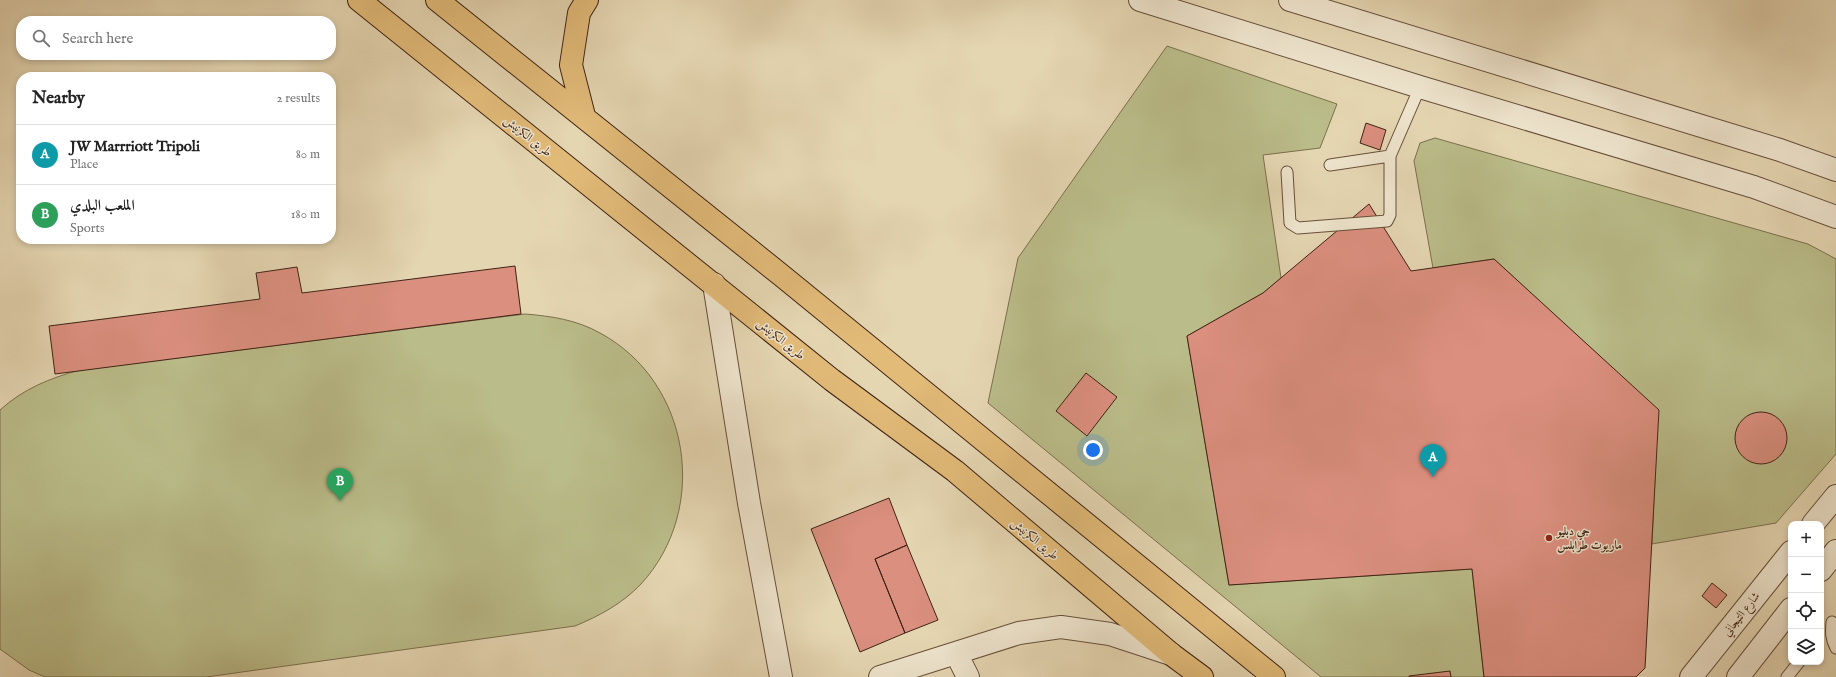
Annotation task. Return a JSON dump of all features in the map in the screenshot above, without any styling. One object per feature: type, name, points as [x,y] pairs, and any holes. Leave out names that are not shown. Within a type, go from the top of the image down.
[{"type":"highway","name":"طريق الكرنيش","points":[[359,0],[832,380],[955,472],[1171,654],[1202,677]]},
{"type":"highway","points":[[437,0],[584,116],[1274,677]]},
{"type":"highway","points":[[584,116],[571,65],[579,13],[587,0]]},
{"type":"street","points":[[1290,0],[1780,150],[1836,170]]},
{"type":"street","points":[[1147,1],[1420,87],[1754,187],[1836,217]]},
{"type":"street","points":[[714,284],[749,502],[782,677]]},
{"type":"street","points":[[1815,521],[1836,496]]},
{"type":"street","points":[[1824,566],[1836,551]]},
{"type":"street","name":"شارع التيجاني","points":[[1691,677],[1788,556]]},
{"type":"street","points":[[1738,677],[1788,613]]},
{"type":"street","points":[[880,677],[918,671],[956,653],[1020,633],[1061,627],[1110,634],[1171,654]]},
{"type":"street","points":[[956,653],[968,677]]},
{"type":"lane","points":[[1287,172],[1290,223],[1298,228],[1387,221],[1390,215],[1390,156],[1420,87]]},
{"type":"lane","points":[[1330,165],[1390,156]]},
{"type":"lane","points":[[1824,631],[1834,619]]},
{"type":"lane","points":[[1834,619],[1831,631],[1832,641],[1836,648]]},
{"type":"lane","points":[[1787,677],[1797,665]]},
{"type":"green space","points":[[1167,46],[1337,104],[1320,148],[1263,155],[1281,278],[1263,293],[1187,336],[1229,585],[1472,569],[1484,677],[1321,677],[988,403],[1018,258]]},
{"type":"green space","points":[[1435,138],[1808,244],[1836,259],[1836,454],[1776,523],[1652,544],[1658,410],[1494,259],[1433,268],[1414,161],[1420,143]]},
{"type":"green space","points":[[525,314],[564,319],[600,333],[631,355],[654,382],[671,414],[680,449],[682,485],[676,520],[663,554],[641,584],[626,598],[610,609],[575,626],[206,677],[45,677],[29,670],[0,649],[0,410],[18,396],[37,385],[80,370]]},
{"type":"building","points":[[1366,123],[1386,130],[1380,150],[1360,143]]},
{"type":"building","points":[[1369,204],[1411,271],[1494,259],[1659,410],[1645,668],[1636,677],[1484,677],[1472,569],[1229,585],[1187,336],[1263,293]]},
{"type":"building","points":[[515,266],[521,314],[55,374],[49,326],[260,299],[256,273],[297,267],[302,293]]},
{"type":"building","points":[[1086,373],[1117,397],[1087,436],[1056,411]]},
{"type":"building","points":[[1756,412],[1766,412],[1780,419],[1787,433],[1787,443],[1780,457],[1766,464],[1756,464],[1746,460],[1739,453],[1735,443],[1735,433],[1739,423],[1746,416]]},
{"type":"building","points":[[889,498],[907,545],[875,559],[905,633],[860,652],[811,529]]},
{"type":"building","points":[[907,545],[938,620],[905,633],[875,559]]},
{"type":"building","points":[[1712,583],[1727,595],[1716,608],[1702,596]]},
{"type":"building","points":[[1450,671],[1451,677],[1409,677],[1409,676]]},
{"type":"place","name":"JW Marrriott Tripoli","points":[[1433,477]]},
{"type":"place","name":"الملعب البلدي","points":[[340,501]]},
{"type":"place","name":"جي دبليو ماريوت طرابلس","points":[[1549,538]]}]
